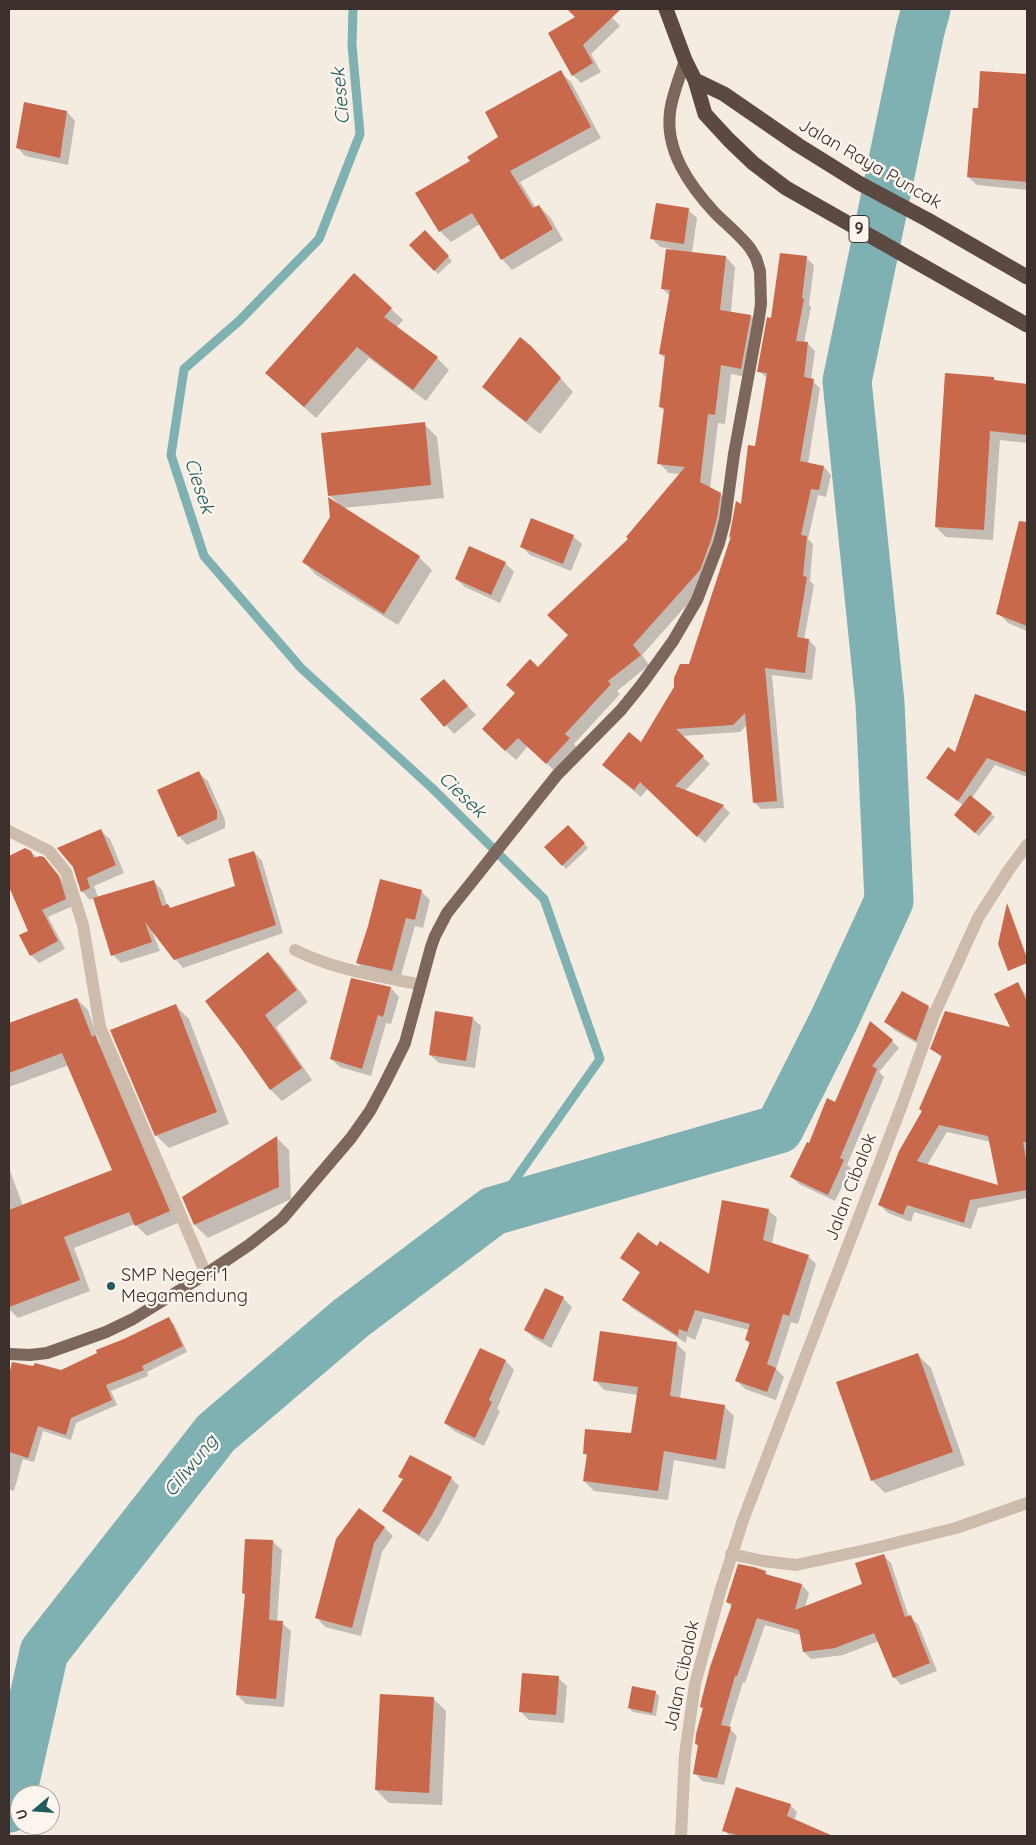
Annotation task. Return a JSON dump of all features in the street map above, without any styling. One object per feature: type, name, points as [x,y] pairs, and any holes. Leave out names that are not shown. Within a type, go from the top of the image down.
[{"type":"highway","name":"9","points":[[666,9],[685,60],[695,80],[705,114],[753,163],[786,188],[1027,325]]},
{"type":"highway","name":"Jalan Raya Puncak","points":[[695,80],[724,94],[792,141],[859,183],[1027,277]]},
{"type":"main road","points":[[9,1354],[30,1355],[48,1353],[106,1332],[133,1319],[206,1274],[249,1245],[282,1219],[351,1138],[370,1112],[397,1062],[413,1018],[435,936],[447,913],[557,775],[621,710],[673,641],[697,600],[719,543],[725,520],[734,454],[761,304],[760,271],[756,258],[743,238],[717,215],[696,192],[686,178],[675,153],[669,123],[670,110],[685,60]]},
{"type":"street","points":[[9,832],[49,851],[66,872],[83,925],[100,1027],[206,1274]]},
{"type":"street","name":"Jalan Cibalok","points":[[681,1836],[685,1754],[691,1703],[731,1554],[903,1102],[934,1015],[978,918],[1027,845]]},
{"type":"street","points":[[295,950],[311,958],[342,967],[421,985]]},
{"type":"street","points":[[731,1554],[763,1561],[796,1565],[956,1528],[1027,1502]]},
{"type":"building","points":[[567,9],[621,9],[583,45],[593,63],[572,76],[548,33],[575,17]]},
{"type":"building","points":[[561,70],[591,127],[510,171],[533,208],[539,205],[553,229],[501,260],[472,213],[439,232],[415,193],[470,161],[467,157],[498,137],[485,112]]},
{"type":"building","points":[[980,71],[1027,74],[1027,182],[967,177],[973,108],[978,108]]},
{"type":"building","points":[[24,102],[67,111],[60,158],[16,148]]},
{"type":"building","points":[[656,203],[689,208],[684,244],[650,239]]},
{"type":"building","points":[[425,230],[449,256],[434,271],[409,245]]},
{"type":"building","points":[[666,249],[726,256],[720,310],[751,315],[741,369],[721,365],[715,415],[708,414],[700,482],[721,493],[717,518],[700,570],[633,645],[641,655],[608,681],[611,684],[565,734],[570,738],[546,764],[518,738],[505,751],[482,729],[515,693],[506,685],[530,659],[538,667],[568,635],[547,615],[628,539],[626,537],[685,467],[657,464],[664,408],[659,407],[665,355],[659,354],[670,290],[661,289]]},
{"type":"building","points":[[780,253],[807,256],[802,298],[804,299],[796,341],[808,342],[804,377],[814,379],[800,461],[824,466],[819,490],[811,489],[801,535],[807,536],[803,576],[807,577],[797,637],[809,639],[805,673],[765,668],[777,801],[753,803],[745,713],[733,725],[676,729],[704,756],[675,786],[724,805],[697,837],[640,782],[634,790],[602,765],[629,732],[641,742],[674,687],[674,678],[680,664],[689,664],[731,536],[729,538],[736,501],[741,504],[748,445],[755,446],[767,373],[757,372],[767,317],[771,318]]},
{"type":"building","points":[[354,273],[392,308],[384,317],[438,357],[413,390],[357,347],[304,407],[265,373]]},
{"type":"building","points":[[520,337],[561,378],[526,422],[482,387]]},
{"type":"building","points":[[945,373],[994,377],[994,380],[1027,384],[1027,435],[990,431],[984,530],[935,527]]},
{"type":"building","points":[[425,422],[431,485],[328,496],[321,433]]},
{"type":"building","points":[[328,497],[420,556],[384,614],[302,562],[330,517]]},
{"type":"building","points":[[531,518],[574,535],[563,564],[520,547]]},
{"type":"building","points":[[1019,521],[1027,522],[1027,626],[996,614]]},
{"type":"building","points":[[469,546],[506,562],[491,595],[455,579]]},
{"type":"building","points":[[444,679],[468,706],[444,727],[420,699]]},
{"type":"building","points":[[975,694],[1027,712],[1027,773],[987,758],[958,801],[926,778],[948,747],[955,752]]},
{"type":"building","points":[[199,771],[217,811],[217,819],[178,837],[157,790]]},
{"type":"building","points":[[970,795],[992,813],[975,833],[954,815]]},
{"type":"building","points":[[568,825],[585,843],[562,866],[544,847]]},
{"type":"building","points":[[101,829],[116,865],[87,878],[90,888],[81,892],[73,867],[57,848]]},
{"type":"building","points":[[25,848],[31,851],[34,858],[44,857],[59,876],[66,899],[42,910],[58,941],[30,956],[19,935],[28,931],[9,887],[9,856]]},
{"type":"building","points":[[254,851],[276,925],[174,960],[145,922],[152,942],[111,956],[93,898],[154,880],[162,906],[168,904],[170,908],[235,886],[228,859]]},
{"type":"building","points":[[380,879],[422,890],[415,920],[406,918],[392,971],[356,963]]},
{"type":"building","points":[[1007,903],[1027,958],[1027,963],[1008,971],[998,944]]},
{"type":"building","points":[[268,952],[297,990],[265,1015],[302,1068],[270,1090],[205,1001]]},
{"type":"building","points":[[351,978],[391,987],[383,1017],[378,1015],[362,1069],[330,1059]]},
{"type":"building","points":[[1018,982],[1027,1002],[1027,1142],[1023,1142],[1027,1164],[1027,1190],[970,1200],[964,1223],[907,1205],[903,1215],[878,1205],[899,1151],[922,1111],[919,1109],[942,1056],[930,1049],[945,1011],[1010,1027],[994,994]],"holes":[[[939,1125],[988,1136],[998,1185],[917,1161]]]},
{"type":"building","points":[[902,991],[929,1006],[916,1041],[884,1022]]},
{"type":"building","points":[[77,998],[92,1037],[95,1035],[170,1211],[135,1226],[129,1212],[64,1237],[80,1280],[9,1307],[9,1210],[112,1170],[62,1053],[9,1073],[9,1023]]},
{"type":"building","points":[[176,1004],[217,1112],[155,1136],[110,1030]]},
{"type":"building","points":[[435,1011],[473,1017],[466,1061],[429,1055]]},
{"type":"building","points":[[870,1021],[893,1040],[872,1066],[877,1069],[840,1158],[844,1160],[828,1195],[790,1177],[807,1142],[809,1143],[827,1098],[835,1102]]},
{"type":"building","points":[[277,1136],[279,1187],[194,1225],[182,1197]]},
{"type":"building","points":[[722,1200],[769,1209],[763,1240],[809,1255],[789,1316],[783,1314],[767,1364],[776,1368],[767,1392],[735,1381],[750,1342],[745,1340],[750,1324],[695,1310],[687,1332],[679,1329],[678,1336],[622,1300],[640,1272],[620,1258],[638,1232],[657,1246],[660,1241],[709,1274]]},
{"type":"building","points":[[545,1288],[564,1297],[543,1340],[524,1330]]},
{"type":"building","points":[[169,1317],[183,1346],[142,1366],[144,1370],[106,1385],[112,1400],[71,1418],[66,1435],[38,1426],[28,1458],[9,1452],[9,1375],[12,1362],[33,1366],[35,1363],[61,1370],[97,1353],[96,1350],[124,1339]]},
{"type":"building","points":[[600,1331],[677,1342],[670,1396],[725,1405],[716,1460],[664,1451],[658,1491],[583,1481],[587,1454],[583,1454],[585,1429],[631,1433],[638,1387],[593,1381]]},
{"type":"building","points":[[480,1348],[506,1360],[489,1400],[492,1402],[475,1438],[444,1423]]},
{"type":"building","points":[[918,1353],[953,1452],[871,1481],[836,1382]]},
{"type":"building","points":[[410,1455],[452,1477],[419,1535],[382,1511],[403,1479],[398,1477]]},
{"type":"building","points":[[359,1508],[385,1527],[374,1543],[352,1628],[315,1618],[336,1539]]},
{"type":"building","points":[[245,1539],[273,1540],[269,1620],[283,1621],[276,1699],[236,1695],[245,1594],[242,1593]]},
{"type":"building","points":[[884,1554],[905,1617],[911,1615],[930,1663],[893,1678],[874,1633],[835,1648],[803,1652],[799,1630],[757,1618],[737,1676],[735,1676],[721,1725],[731,1727],[717,1778],[693,1774],[698,1745],[695,1744],[696,1734],[703,1708],[700,1707],[701,1702],[710,1667],[732,1604],[726,1602],[738,1564],[754,1567],[766,1571],[765,1574],[802,1584],[795,1610],[862,1584],[855,1563]]},
{"type":"building","points":[[522,1673],[559,1676],[556,1715],[519,1712]]},
{"type":"building","points":[[632,1686],[656,1691],[652,1713],[628,1708]]},
{"type":"building","points":[[380,1694],[434,1697],[429,1793],[375,1790]]},
{"type":"building","points":[[736,1787],[791,1804],[787,1816],[833,1836],[740,1836],[722,1831]]},
{"type":"waterway","name":"Ciesek","points":[[353,9],[352,45],[360,134],[319,239],[239,321],[184,369],[171,455],[204,556],[301,668],[432,788],[544,899],[600,1059],[493,1211]]},
{"type":"waterway","name":"Ciliwung","points":[[9,1808],[44,1652],[216,1433],[351,1318],[493,1211],[779,1129],[834,1020],[889,901],[880,703],[847,381],[926,9]]},
{"type":"place","name":"SMP Negeri 1 Megamendung","points":[[111,1286]]}]
